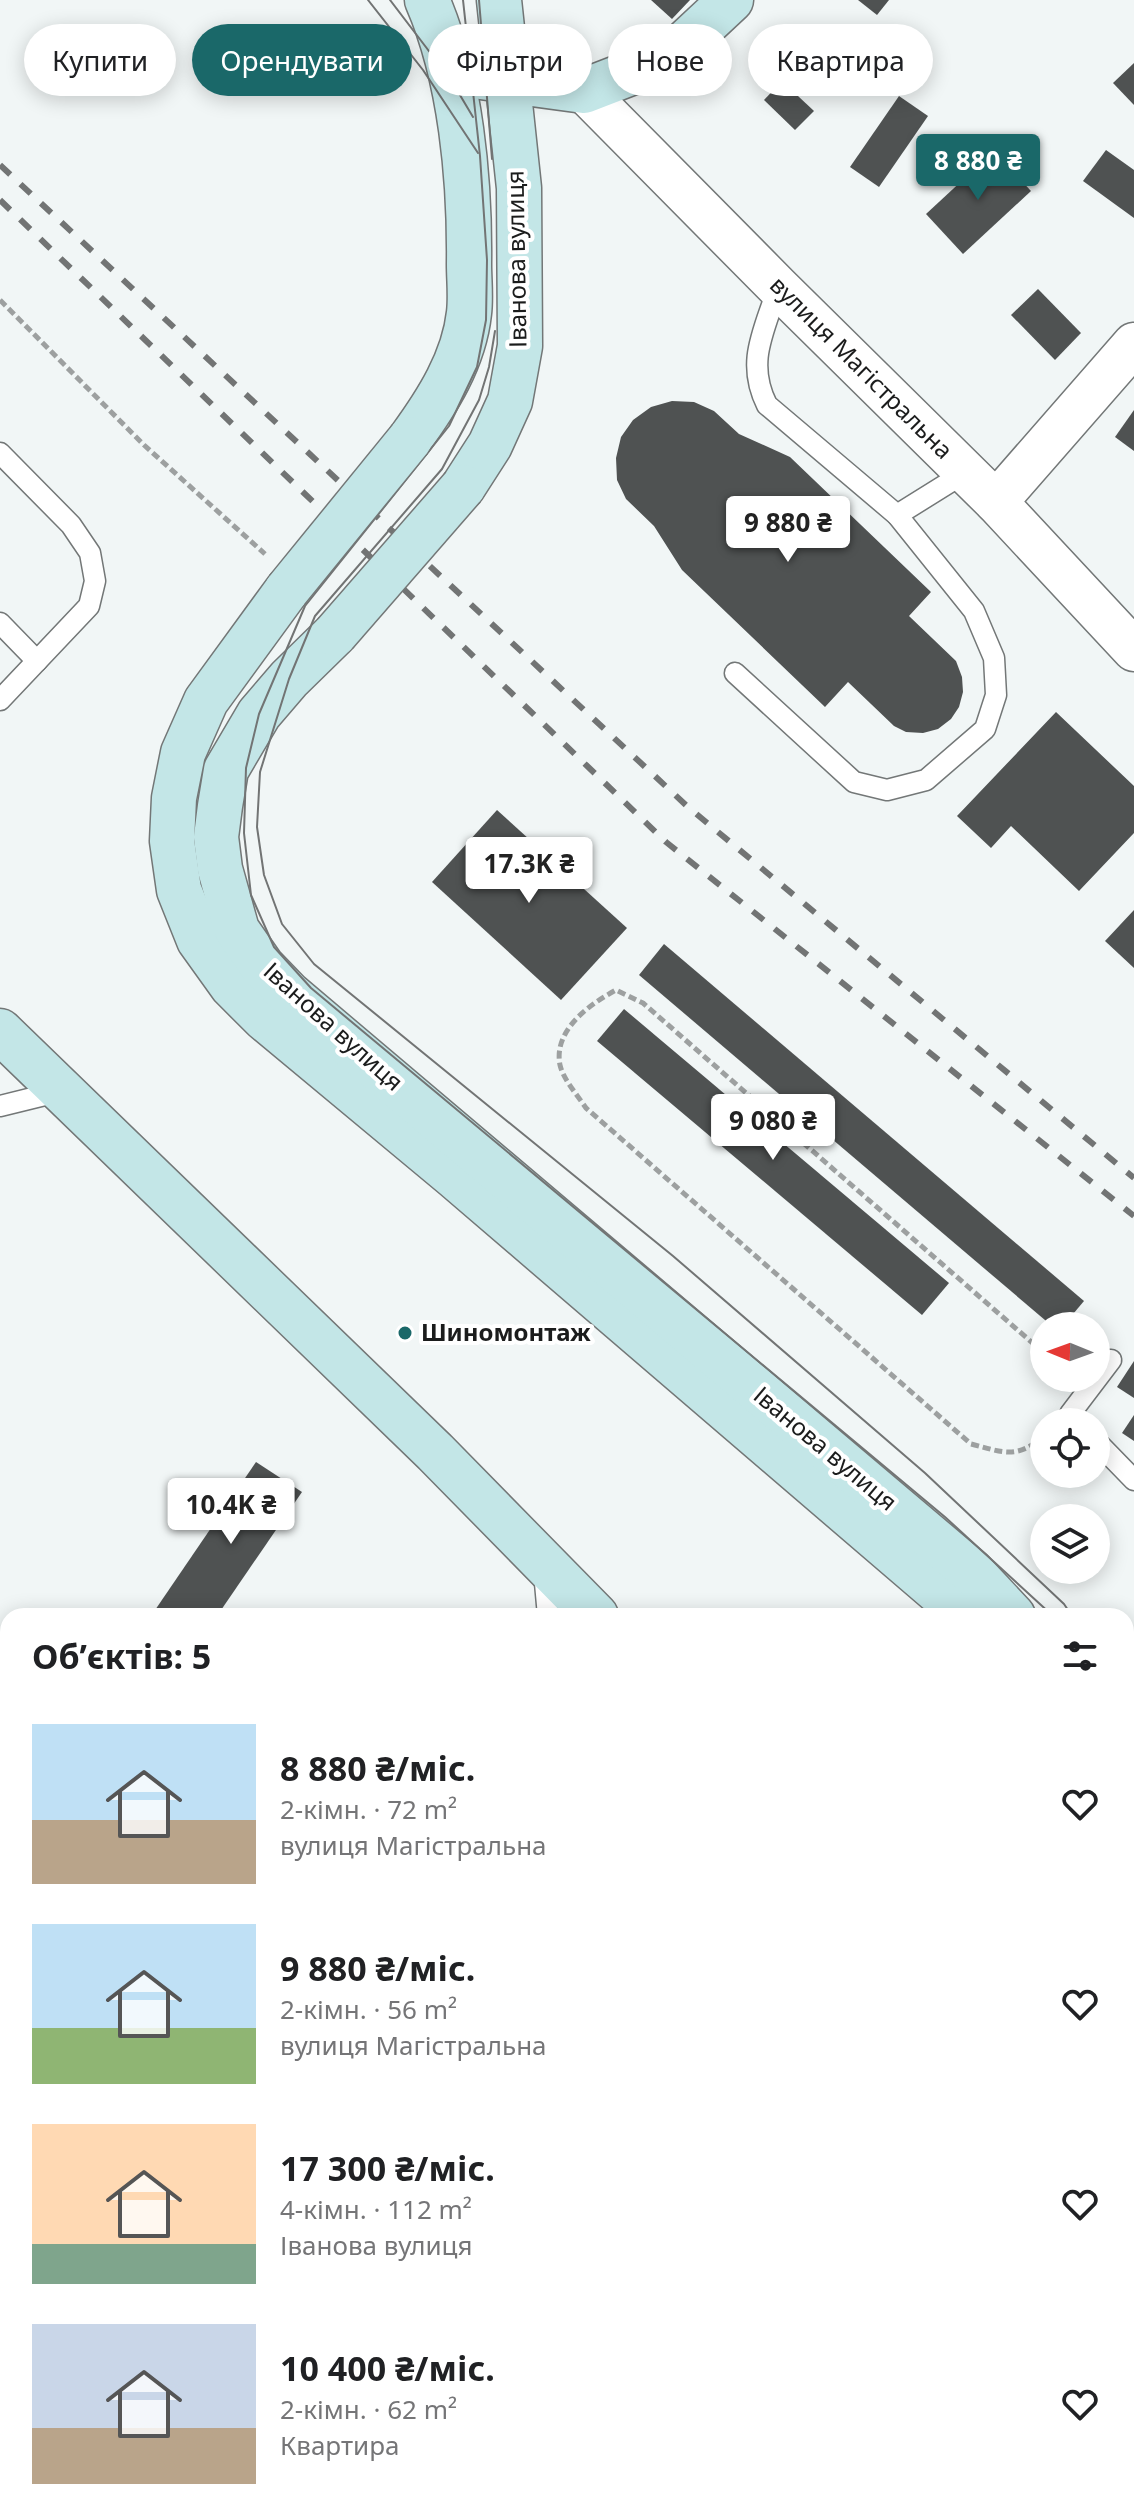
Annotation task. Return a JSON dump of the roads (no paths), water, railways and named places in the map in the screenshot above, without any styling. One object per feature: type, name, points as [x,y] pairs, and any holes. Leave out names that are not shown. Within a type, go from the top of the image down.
[{"type":"main road","points":[[427,0],[437,24]]},
{"type":"main road","points":[[476,0],[486,24]]},
{"type":"main road","name":"Іванова вулиця","points":[[499,0],[502,24]]},
{"type":"main road","points":[[592,88],[659,62],[685,43],[731,0]]},
{"type":"main road","name":"Іванова вулиця","points":[[453,96],[467,185],[469,315],[455,363],[443,389],[410,439],[291,585],[206,701],[183,753],[174,798],[172,841],[179,890],[199,940],[232,986],[264,1018],[478,1197],[954,1608]]},
{"type":"main road","name":"Іванова вулиця","points":[[510,96],[519,188],[520,346],[510,401],[490,445],[463,487],[335,634],[259,714],[226,770],[216,837],[220,869],[237,930],[262,966],[289,994],[972,1572],[1006,1608]]},
{"type":"main road","points":[[0,1031],[435,1452],[588,1608]]},
{"type":"street","name":"вулиця Магістральна","points":[[589,96],[996,502],[1134,650]]},
{"type":"street","points":[[996,502],[1134,344]]},
{"type":"lane","points":[[735,673],[854,782],[887,790],[926,780],[985,729],[996,695],[994,658],[974,611],[897,515],[767,405],[758,387],[755,362],[778,287]]},
{"type":"lane","points":[[0,453],[71,525],[90,553],[95,581],[89,606],[0,700]]},
{"type":"lane","points":[[897,515],[966,472]]},
{"type":"lane","points":[[0,623],[37,661]]},
{"type":"lane","points":[[0,1106],[61,1091]]},
{"type":"lane","points":[[1075,1408],[1111,1360]]},
{"type":"lane","points":[[1110,1455],[1134,1480]]},
{"type":"lane","points":[[544,1564],[547,1608]]},
{"type":"tram line","points":[[368,0],[423,70],[478,153]]},
{"type":"tram line","points":[[390,0],[451,80],[473,117]]},
{"type":"tram line","points":[[463,0],[480,156],[487,260],[486,320],[477,367],[449,426],[305,606],[259,714],[246,768],[244,833],[251,895],[274,947],[311,988],[945,1517],[1044,1608]]},
{"type":"tram line","points":[[479,0],[492,159]]},
{"type":"tram line","points":[[495,331],[479,400],[442,469],[315,616],[289,679],[260,772],[257,827],[264,875],[282,924],[314,964],[673,1256],[925,1473],[1067,1608]]},
{"type":"railway","points":[[0,165],[688,807],[1134,1178]]},
{"type":"railway","points":[[0,200],[666,842],[1134,1216]]},
{"type":"place","name":"Шиномонтаж","points":[[405,1333]]}]
